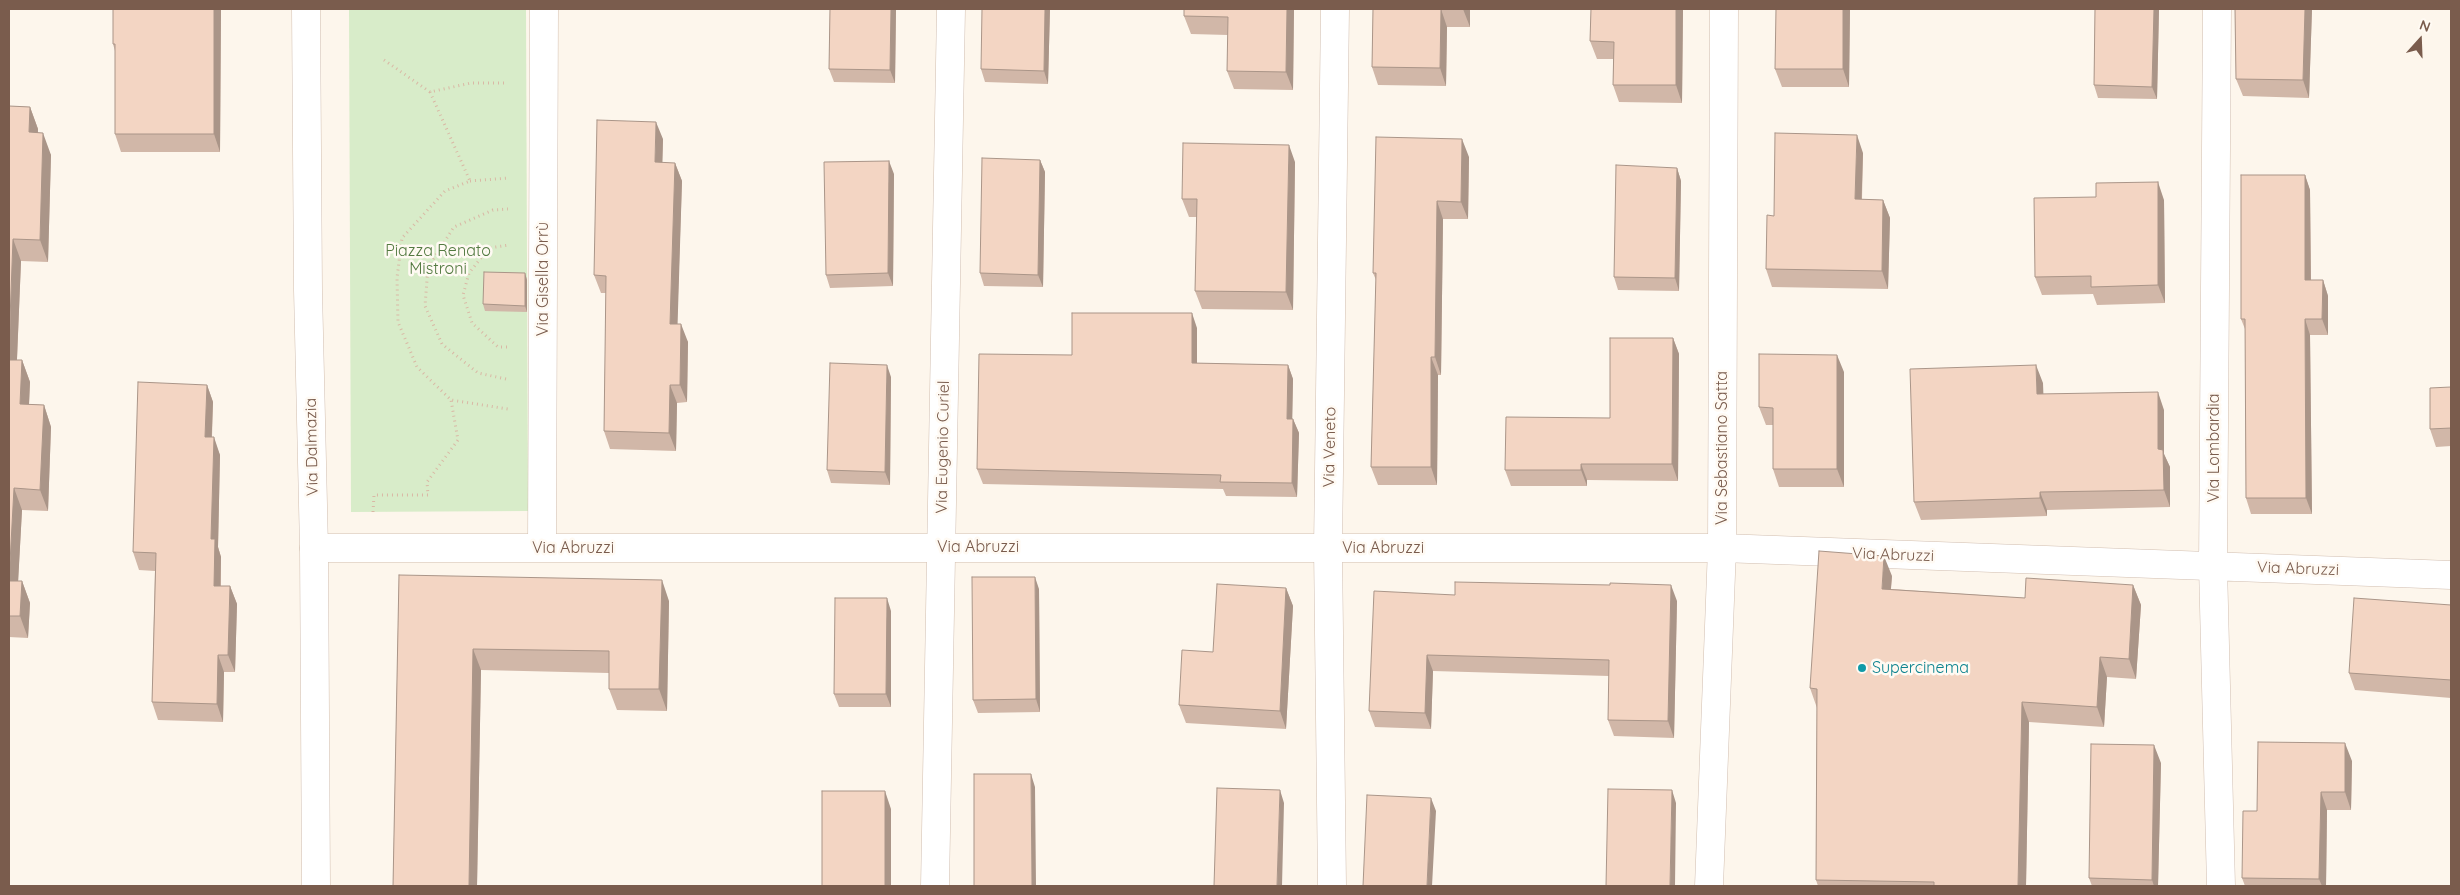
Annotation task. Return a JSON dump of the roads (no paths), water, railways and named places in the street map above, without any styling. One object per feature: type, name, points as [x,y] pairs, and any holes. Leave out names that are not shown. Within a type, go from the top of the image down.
[{"type":"street","name":"Via Dalmazia","points":[[306,9],[308,300],[314,548],[316,886]]},
{"type":"street","name":"Via Gisella Orrù","points":[[542,548],[544,9]]},
{"type":"street","name":"Via Eugenio Curiel","points":[[935,886],[951,9]]},
{"type":"street","name":"Via Veneto","points":[[1332,886],[1328,548],[1335,9]]},
{"type":"street","name":"Via Sebastiano Satta","points":[[1709,886],[1722,548],[1724,9]]},
{"type":"street","name":"Via Lombardia","points":[[2217,9],[2213,566],[2222,886]]},
{"type":"street","name":"Via Abruzzi","points":[[314,548],[1722,548],[2451,575]]},
{"type":"place","name":"Supercinema","points":[[1862,668]]},
{"type":"park label","name":"Piazza Renato Mistroni","points":[[438,260]]}]
